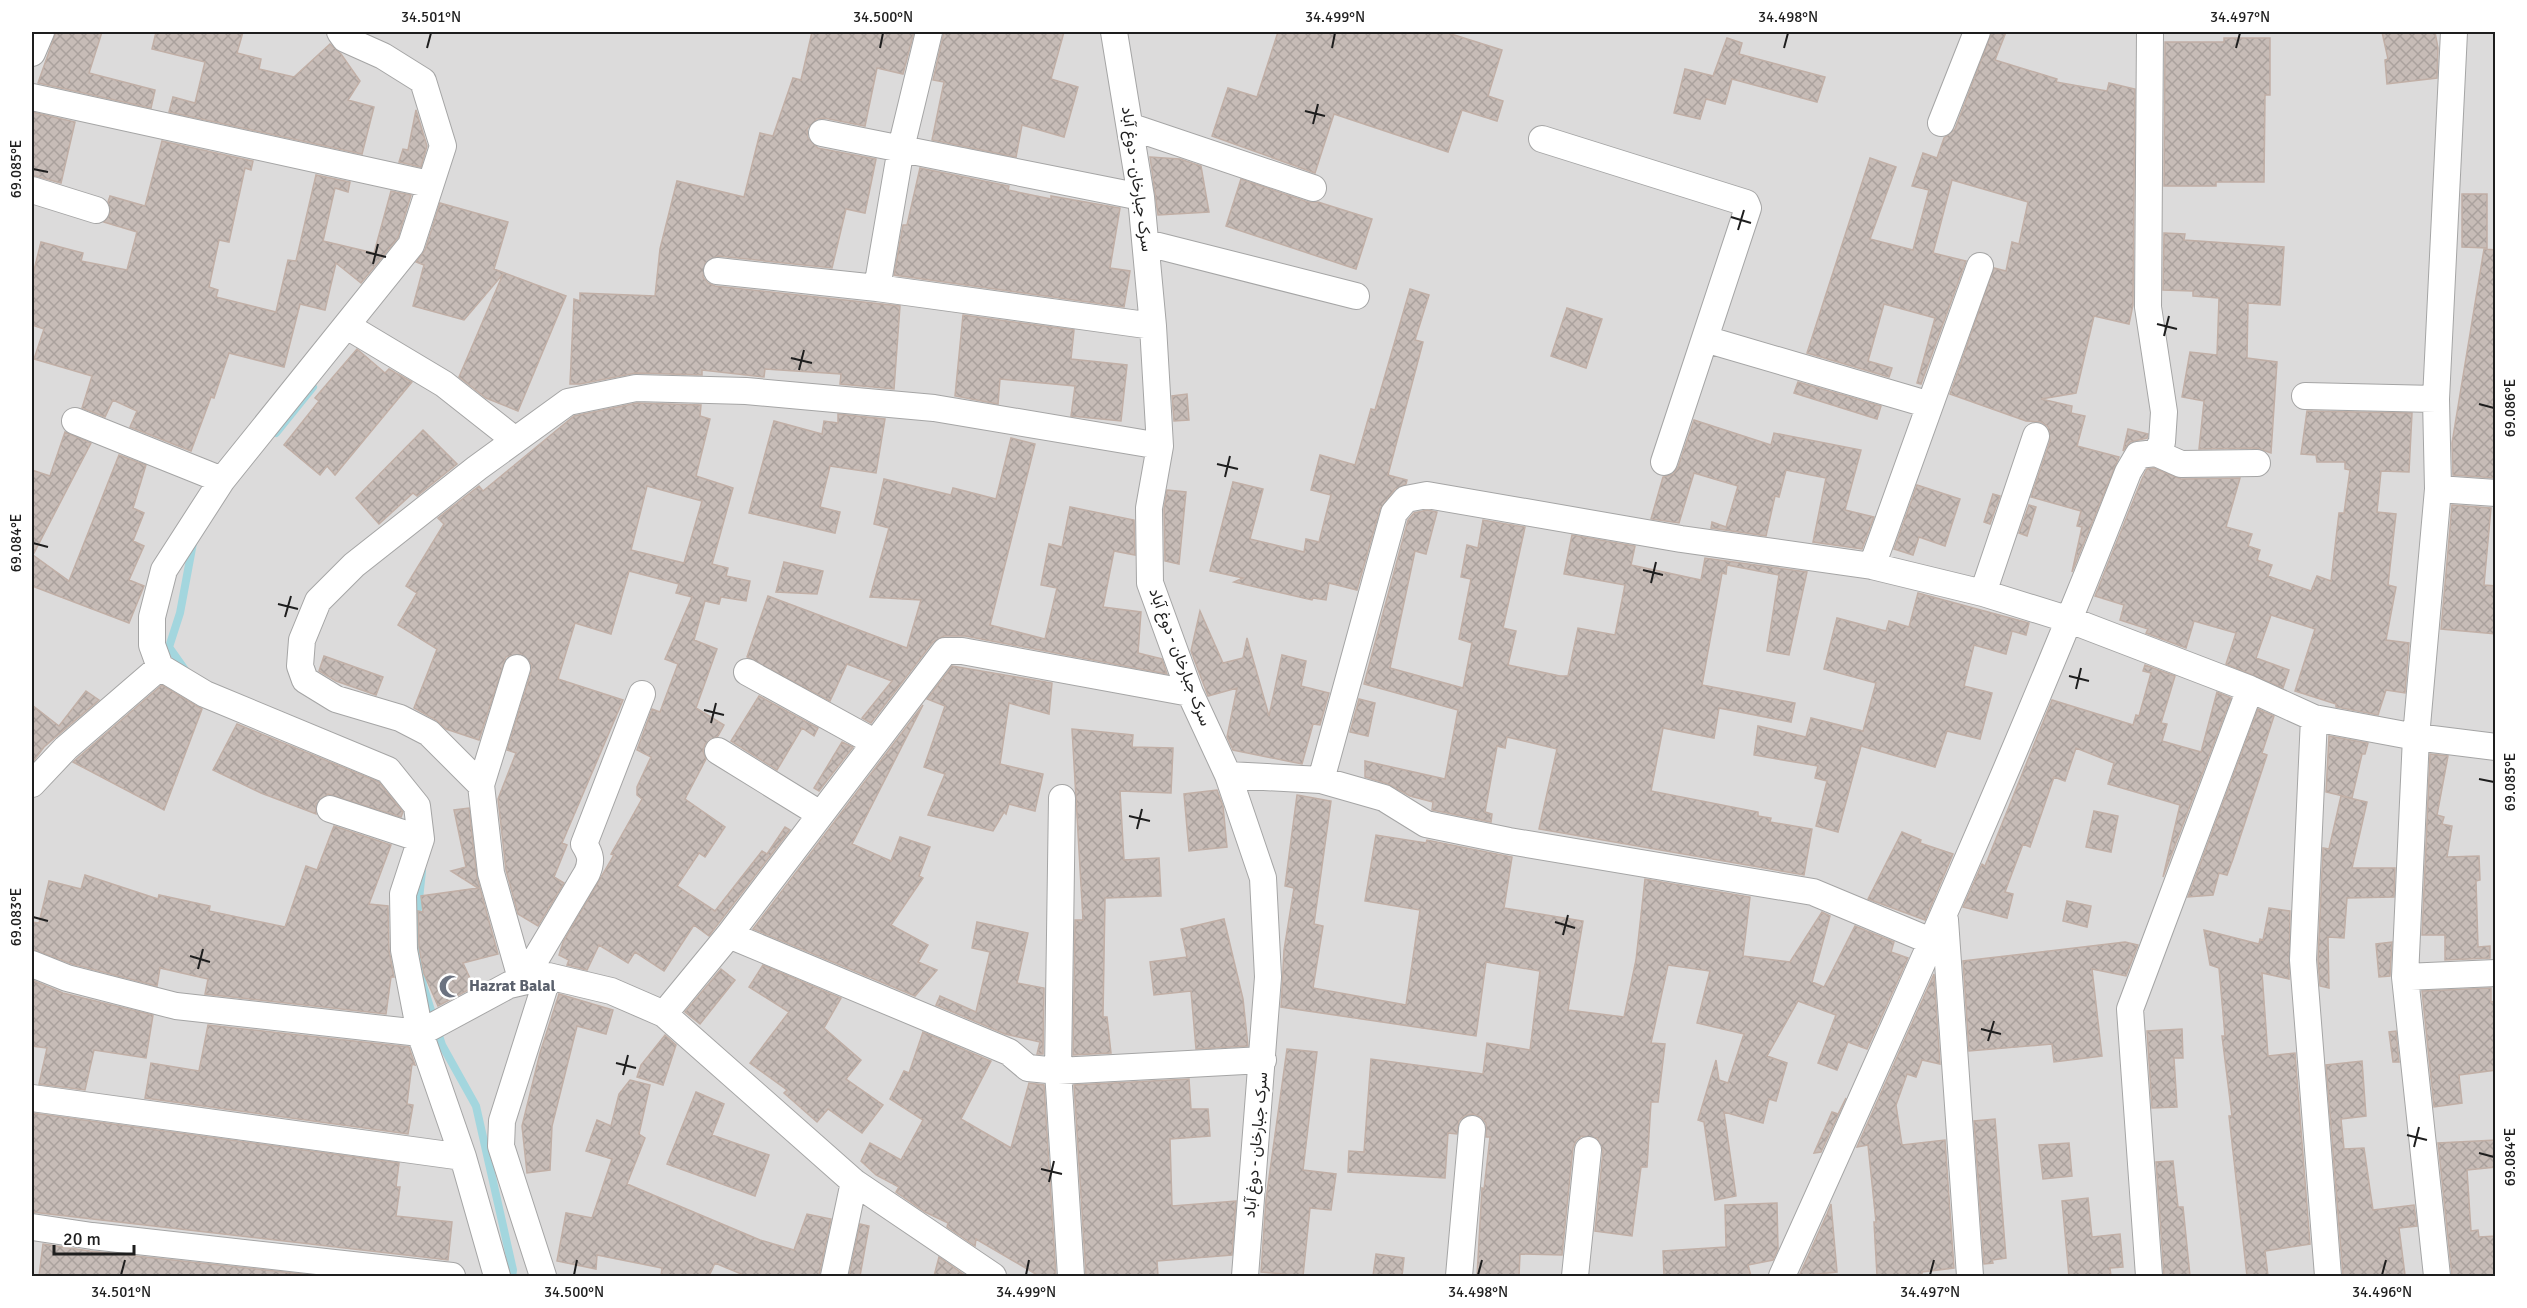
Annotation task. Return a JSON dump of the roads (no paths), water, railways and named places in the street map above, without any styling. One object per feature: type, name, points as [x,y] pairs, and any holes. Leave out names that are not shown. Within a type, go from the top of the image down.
[{"type":"street","points":[[32,53],[41,32]]},
{"type":"street","points":[[340,32],[345,39],[383,56],[423,81],[443,146],[411,246],[222,480],[164,570],[152,617],[152,645],[160,667],[205,694],[388,770],[417,807],[421,839],[403,894],[404,950],[420,1033],[463,1157],[497,1276]]},
{"type":"street","points":[[877,288],[902,148],[928,32]]},
{"type":"street","name":"سرک جبارخان - دوغ آباد","points":[[1114,32],[1132,126],[1147,243],[1153,326],[1160,446],[1149,508],[1150,583],[1190,693],[1228,775],[1263,878],[1268,977],[1245,1276]]},
{"type":"street","points":[[1941,123],[1977,32]]},
{"type":"street","points":[[2150,32],[2148,307],[2164,412],[2162,442],[2156,453]]},
{"type":"street","points":[[2437,1276],[2405,977],[2416,737],[2438,489],[2436,399],[2454,32]]},
{"type":"street","points":[[32,97],[429,184]]},
{"type":"street","points":[[1132,126],[1313,188]]},
{"type":"street","points":[[822,133],[1141,197]]},
{"type":"street","points":[[1542,139],[1746,203],[1747,215],[1664,462]]},
{"type":"street","points":[[32,190],[96,210]]},
{"type":"street","points":[[1147,243],[1356,296]]},
{"type":"street","points":[[1872,566],[1980,266]]},
{"type":"street","points":[[717,271],[877,288],[1153,326]]},
{"type":"street","points":[[347,326],[444,384],[515,440]]},
{"type":"street","points":[[1705,339],[1930,405]]},
{"type":"street","points":[[482,785],[429,733],[400,718],[336,699],[305,680],[300,666],[302,640],[318,601],[354,564],[568,402],[636,388],[746,391],[934,408],[1160,446]]},
{"type":"street","points":[[2305,396],[2436,399]]},
{"type":"street","points":[[75,421],[222,480]]},
{"type":"street","points":[[1983,593],[2036,436]]},
{"type":"street","points":[[1782,1276],[1945,916],[2070,620],[2128,472],[2138,455],[2156,453],[2181,464],[2257,463]]},
{"type":"street","points":[[2438,489],[2496,493]]},
{"type":"street","points":[[1321,780],[1394,513],[1406,499],[1427,495],[1682,539],[1872,566],[1983,593],[2070,620],[2250,689],[2314,717],[2416,737],[2496,747]]},
{"type":"street","points":[[664,1014],[729,935],[945,651],[1004,658],[1190,693]]},
{"type":"street","points":[[32,784],[66,748],[160,667]]},
{"type":"street","points":[[517,668],[482,785],[491,873],[522,982]]},
{"type":"street","points":[[747,672],[874,742]]},
{"type":"street","points":[[2149,1276],[2130,1009],[2250,689]]},
{"type":"street","points":[[522,982],[587,873],[591,862],[590,853],[584,844],[642,694]]},
{"type":"street","points":[[2314,717],[2303,960],[2328,1276]]},
{"type":"street","points":[[718,751],[820,814]]},
{"type":"street","points":[[1228,775],[1321,780],[1384,798],[1426,824],[1813,892],[1933,942]]},
{"type":"street","points":[[1062,798],[1058,1071],[1071,1276]]},
{"type":"street","points":[[330,810],[421,839]]},
{"type":"street","points":[[1945,916],[1970,1276]]},
{"type":"street","points":[[729,935],[1009,1053],[1028,1068],[1058,1071],[1263,1060]]},
{"type":"street","points":[[32,964],[67,978],[176,1006],[420,1033],[509,985],[548,976],[611,991],[664,1014],[854,1182],[993,1276]]},
{"type":"street","points":[[2405,977],[2496,973]]},
{"type":"street","points":[[543,1276],[501,1146],[502,1121],[548,976]]},
{"type":"street","points":[[32,1098],[463,1157]]},
{"type":"street","points":[[1459,1276],[1472,1129]]},
{"type":"street","points":[[1575,1276],[1588,1150]]},
{"type":"street","points":[[834,1276],[854,1182]]},
{"type":"street","points":[[32,1227],[92,1236],[452,1276]]},
{"type":"waterway","points":[[276,433],[313,387]]},
{"type":"waterway","points":[[188,674],[169,647],[180,613],[193,543]]},
{"type":"waterway","points":[[422,871],[416,927],[423,985],[442,1045],[476,1106],[513,1270],[512,1276]]},
{"type":"place","name":"Hazrat Balal","points":[[451,986]]}]
